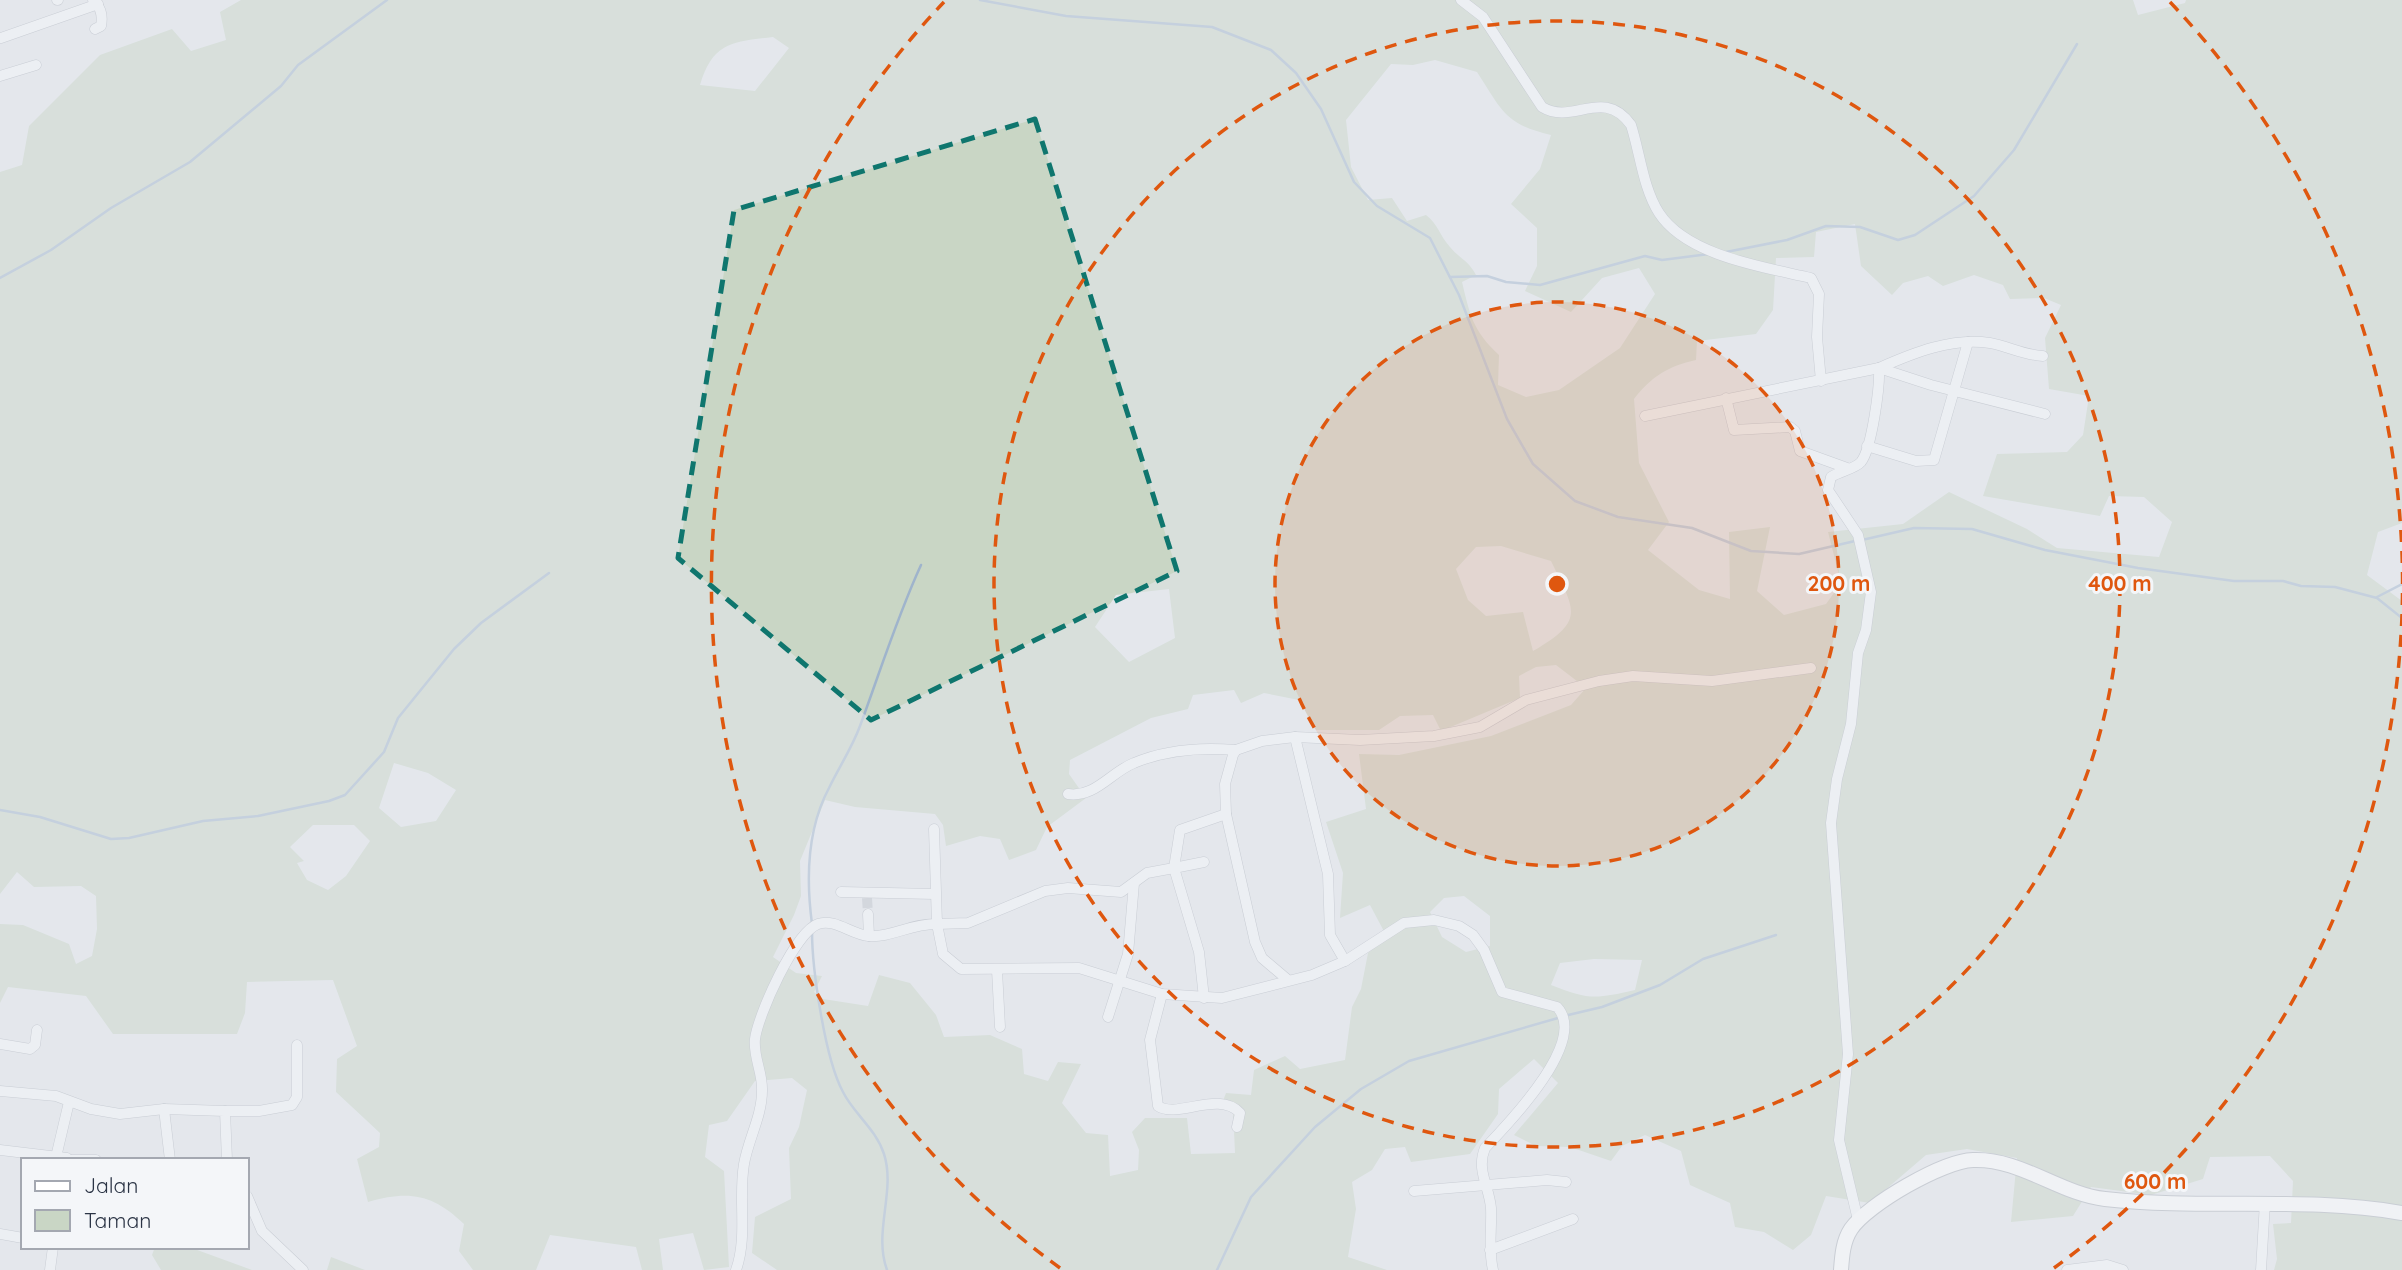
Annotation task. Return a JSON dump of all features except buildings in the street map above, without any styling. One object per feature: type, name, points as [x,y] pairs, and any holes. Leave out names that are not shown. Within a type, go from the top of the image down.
[{"type":"street","points":[[1461,0],[1483,17],[1542,107],[1555,113],[1610,107],[1626,118],[1631,125],[1650,193],[1659,212],[1672,229],[1690,241],[1724,256],[1811,278],[1819,294],[1817,337],[1821,382]]},
{"type":"street","points":[[1,37],[95,2],[103,18],[101,26],[95,29]]},
{"type":"street","points":[[0,76],[36,65]]},
{"type":"street","points":[[1867,446],[1916,461],[1932,462],[1968,342]]},
{"type":"street","points":[[1645,416],[1726,398],[1821,382],[1879,368],[1920,352],[1968,342],[1994,344],[2011,351],[2043,356]]},
{"type":"street","points":[[1879,368],[2045,414]]},
{"type":"street","points":[[1858,1220],[1839,1140],[1848,1041],[1831,823],[1839,772],[1852,724],[1858,653],[1866,630],[1871,592],[1859,539],[1828,490],[1832,477],[1861,462],[1874,422],[1879,368]]},
{"type":"street","points":[[1726,398],[1734,430],[1793,428],[1800,451],[1847,468]]},
{"type":"street","points":[[1068,794],[1085,793],[1132,764],[1191,748],[1236,750],[1262,741],[1295,737],[1360,740],[1434,736],[1480,727],[1526,700],[1599,681],[1633,676],[1712,681],[1811,668]]},
{"type":"street","points":[[1295,737],[1328,873],[1330,935],[1345,961]]},
{"type":"street","points":[[1236,750],[1225,784],[1226,814],[1255,943],[1262,957],[1288,980]]},
{"type":"street","points":[[1204,998],[1199,953],[1174,868],[1180,830],[1226,814]]},
{"type":"street","points":[[934,829],[939,947],[951,963],[961,969],[997,970],[1056,966],[1079,968],[1162,994],[1222,998],[1312,975],[1345,961],[1404,923],[1434,920],[1459,926],[1473,935],[1484,950],[1502,992],[1546,1002],[1564,1018],[1557,1054],[1544,1079],[1485,1148],[1480,1160],[1491,1210],[1490,1250],[1493,1270]]},
{"type":"street","points":[[736,1270],[742,1231],[744,1165],[763,1094],[755,1051],[758,1026],[803,933],[818,924],[838,925],[869,936],[879,936],[910,925],[968,922],[1045,891],[1068,888],[1116,893],[1147,873],[1203,862]]},
{"type":"street","points":[[1108,1017],[1130,944],[1133,883]]},
{"type":"street","points":[[841,892],[867,895],[935,894]]},
{"type":"street","points":[[868,914],[869,936]]},
{"type":"street","points":[[997,970],[1000,1027]]},
{"type":"street","points":[[1162,994],[1150,1040],[1158,1106],[1174,1109],[1198,1103],[1231,1107],[1240,1113],[1237,1128]]},
{"type":"street","points":[[0,1044],[30,1049],[35,1045],[37,1030]]},
{"type":"street","points":[[0,1091],[56,1096],[69,1102],[120,1114],[164,1109],[259,1111],[292,1105],[297,1097],[297,1045]]},
{"type":"street","points":[[0,1150],[63,1158],[69,1102]]},
{"type":"street","points":[[164,1109],[170,1158]]},
{"type":"street","points":[[225,1111],[227,1158]]},
{"type":"street","points":[[1841,1270],[1847,1235],[1858,1220],[1909,1183],[1943,1168],[1972,1160],[2010,1166],[2104,1199],[2266,1202],[2402,1213]]},
{"type":"street","points":[[1414,1191],[1547,1180],[1566,1182]]},
{"type":"street","points":[[248,1198],[262,1231],[303,1270]]},
{"type":"street","points":[[2261,1270],[2266,1202]]},
{"type":"street","points":[[1490,1250],[1573,1219]]},
{"type":"street","points":[[0,1234],[21,1238]]},
{"type":"street","points":[[50,1270],[52,1249]]},
{"type":"street","points":[[2067,1270],[2107,1265],[2123,1270]]},
{"type":"highlighted area","points":[[1035,119],[1177,571],[871,720],[678,558],[734,210]]},
{"type":"green space","points":[[241,0],[2133,0],[2138,15],[2185,3],[2186,0],[2402,0],[2402,523],[2378,532],[2367,575],[2402,601],[2402,1270],[2274,1270],[2277,1259],[2273,1224],[2291,1223],[2293,1181],[2270,1156],[2210,1157],[2203,1179],[2151,1195],[2091,1187],[2073,1216],[2011,1222],[2017,1158],[1967,1149],[1926,1155],[1870,1203],[1826,1196],[1811,1235],[1793,1250],[1764,1232],[1735,1227],[1730,1203],[1690,1185],[1681,1151],[1645,1135],[1622,1146],[1611,1161],[1570,1147],[1536,1146],[1514,1135],[1558,1083],[1534,1059],[1499,1089],[1498,1114],[1470,1154],[1411,1162],[1405,1147],[1385,1149],[1372,1170],[1352,1182],[1356,1209],[1348,1257],[1387,1270],[777,1270],[752,1253],[755,1217],[791,1199],[789,1148],[799,1127],[807,1090],[792,1078],[755,1081],[727,1121],[709,1125],[705,1157],[724,1171],[729,1267],[704,1270],[693,1233],[659,1239],[663,1270],[642,1270],[636,1247],[550,1235],[536,1270],[473,1270],[459,1251],[464,1224],[442,1206],[420,1197],[408,1196],[368,1202],[357,1159],[379,1147],[380,1133],[336,1092],[337,1059],[357,1046],[333,980],[247,982],[245,1013],[237,1034],[113,1034],[86,996],[8,987],[0,1003],[0,924],[23,925],[69,944],[76,964],[92,956],[97,929],[96,896],[81,886],[34,887],[17,872],[0,894],[0,172],[22,165],[29,126],[100,55],[172,29],[191,51],[226,40],[220,12]],"holes":[[[773,37],[789,48],[755,91],[700,85],[705,71],[718,52],[735,43]],[[1435,60],[1477,72],[1506,114],[1523,126],[1551,135],[1540,169],[1511,204],[1537,228],[1537,266],[1525,291],[1571,312],[1602,278],[1639,268],[1655,294],[1620,348],[1559,390],[1526,397],[1498,385],[1499,355],[1478,330],[1462,282],[1476,275],[1473,270],[1450,247],[1426,215],[1407,221],[1392,198],[1368,200],[1351,167],[1346,120],[1391,64],[1413,65]],[[1855,224],[1861,266],[1892,295],[1903,283],[1928,276],[1943,286],[1974,275],[2003,285],[2010,299],[2044,298],[2061,305],[2045,338],[2049,389],[2089,396],[2083,435],[2067,452],[1997,454],[1983,496],[2100,516],[2109,496],[2144,497],[2172,522],[2159,557],[2057,548],[2027,529],[1949,492],[1903,524],[1828,532],[1841,583],[1826,604],[1784,615],[1757,591],[1770,527],[1729,532],[1730,599],[1699,590],[1648,550],[1669,522],[1639,463],[1634,399],[1647,384],[1661,374],[1696,360],[1697,341],[1756,334],[1773,310],[1776,258],[1814,257],[1816,232]],[[1501,546],[1551,561],[1566,592],[1571,613],[1562,631],[1533,651],[1523,612],[1486,616],[1468,600],[1456,569],[1476,547]],[[1169,589],[1175,638],[1129,662],[1095,627],[1116,595]],[[1556,665],[1586,688],[1571,705],[1491,736],[1399,755],[1359,754],[1366,809],[1326,822],[1343,873],[1340,918],[1370,905],[1387,937],[1368,953],[1361,989],[1352,1007],[1345,1060],[1300,1069],[1285,1056],[1254,1070],[1251,1095],[1226,1093],[1221,1106],[1233,1109],[1235,1153],[1191,1154],[1187,1118],[1145,1118],[1132,1132],[1139,1150],[1138,1170],[1110,1176],[1108,1135],[1086,1133],[1062,1103],[1081,1064],[1058,1062],[1048,1081],[1024,1074],[1022,1049],[990,1035],[944,1037],[936,1015],[910,983],[879,975],[868,1006],[823,999],[814,992],[822,976],[796,973],[773,957],[801,896],[800,861],[825,800],[855,807],[935,814],[943,825],[946,846],[980,836],[1000,839],[1009,860],[1036,850],[1047,827],[1086,798],[1069,774],[1070,760],[1151,718],[1188,709],[1193,695],[1234,690],[1241,703],[1264,693],[1299,700],[1316,730],[1379,730],[1400,716],[1433,715],[1441,731],[1520,698],[1519,676],[1536,667]],[[394,763],[428,773],[456,790],[436,821],[401,827],[379,808]],[[313,825],[354,825],[370,841],[346,876],[328,890],[307,880],[297,863],[304,861],[290,847]],[[1464,896],[1490,916],[1490,946],[1466,952],[1442,937],[1430,912],[1444,898]],[[1594,959],[1642,960],[1635,990],[1592,996],[1551,985],[1560,963]]]},
{"type":"green space","points":[[154,1249],[194,1249],[252,1270],[161,1270],[152,1255]]},
{"type":"green space","points":[[331,1257],[365,1270],[327,1270]]},
{"type":"waterway","points":[[0,278],[51,250],[111,208],[190,162],[281,86],[298,65],[387,0]]},
{"type":"waterway","points":[[980,0],[1066,16],[1212,27],[1271,50],[1296,73],[1321,109],[1354,182],[1377,206],[1430,238],[1459,295],[1507,419],[1533,464],[1575,501],[1618,517],[1692,528],[1751,551],[1799,554],[1855,541]]},
{"type":"waterway","points":[[1726,252],[1787,240],[1826,226],[1860,227],[1898,240],[1915,235],[1974,196],[2014,150],[2077,44]]},
{"type":"waterway","points":[[1450,277],[1487,276],[1506,282],[1540,285],[1645,256],[1662,260],[1709,254]]},
{"type":"waterway","points":[[1862,540],[1914,528],[1972,529],[2045,550],[2138,568],[2234,581],[2283,581],[2301,586],[2335,587],[2377,598],[2402,618]]},
{"type":"waterway","points":[[812,924],[809,872],[816,820],[857,734],[896,625],[921,565]]},
{"type":"waterway","points":[[0,810],[40,817],[111,839],[129,838],[203,821],[258,816],[345,795],[384,752],[398,718],[454,649],[481,623],[549,573]]},
{"type":"waterway","points":[[2377,597],[2402,584]]},
{"type":"waterway","points":[[812,931],[821,1013],[836,1077],[848,1100],[876,1137],[884,1154],[888,1182],[882,1241],[887,1270]]},
{"type":"waterway","points":[[1564,1016],[1602,1007],[1660,985],[1703,959],[1776,935]]},
{"type":"waterway","points":[[1217,1270],[1251,1197],[1315,1127],[1361,1089],[1409,1061],[1558,1018]]},
{"type":"tunnel","points":[[867,898],[868,914]]}]
